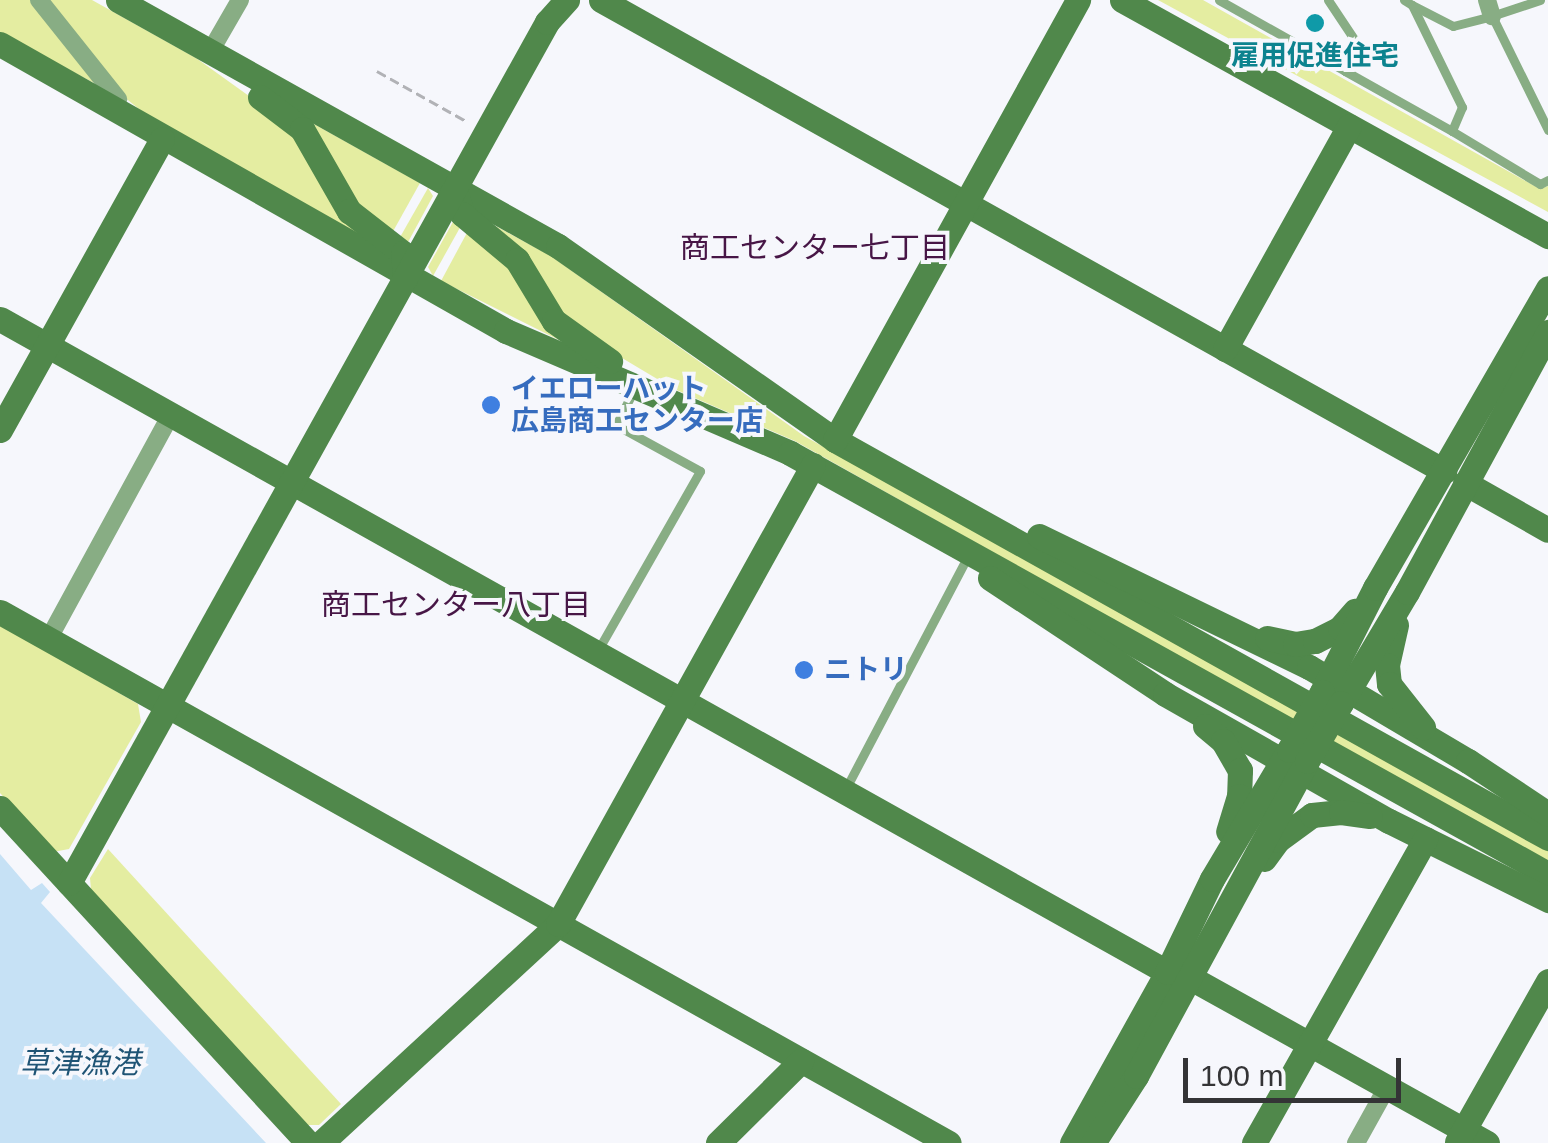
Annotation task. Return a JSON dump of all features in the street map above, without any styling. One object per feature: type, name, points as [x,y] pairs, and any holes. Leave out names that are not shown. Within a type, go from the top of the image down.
[{"type":"street","points":[[38,0],[118,99]]},
{"type":"street","points":[[118,0],[558,246],[835,440],[1242,633],[1335,691],[1468,761]]},
{"type":"street","points":[[210,52],[240,0]]},
{"type":"street","points":[[69,882],[547,22],[567,0]]},
{"type":"street","points":[[601,0],[1548,530]]},
{"type":"street","points":[[835,440],[1078,0]]},
{"type":"street","points":[[1122,0],[1548,236]]},
{"type":"street","points":[[0,44],[506,331],[813,466],[1548,874]]},
{"type":"street","points":[[210,52],[229,75],[302,129],[349,211],[403,253],[406,275]]},
{"type":"street","points":[[1225,349],[1349,126]]},
{"type":"street","points":[[0,430],[162,138]]},
{"type":"street","points":[[455,189],[462,214],[509,250],[545,308],[568,334],[698,413]]},
{"type":"street","points":[[1548,288],[1455,477],[1407,592],[1392,637],[1389,684],[1417,722],[1548,814]]},
{"type":"street","points":[[0,319],[844,792],[1387,1087],[1460,1136],[1487,1143]]},
{"type":"street","points":[[1242,633],[1295,644],[1315,642],[1340,628],[1375,588],[1455,477],[1541,351],[1548,332]]},
{"type":"street","points":[[48,640],[170,416]]},
{"type":"street","points":[[884,465],[1548,838]]},
{"type":"street","points":[[321,1143],[558,924],[813,466]]},
{"type":"street","points":[[878,500],[1164,694],[1223,741],[1240,770],[1239,796],[1178,974],[1136,1076],[1096,1143]]},
{"type":"street","points":[[1335,691],[1375,588]]},
{"type":"street","points":[[1212,879],[1295,760],[1335,691],[1407,592]]},
{"type":"street","points":[[0,612],[949,1143]]},
{"type":"street","points":[[1164,694],[1295,760],[1389,822],[1548,900]]},
{"type":"street","points":[[1232,900],[1295,760]]},
{"type":"street","points":[[0,808],[308,1143]]},
{"type":"street","points":[[1072,1143],[1178,974],[1278,840],[1312,815],[1359,813],[1389,822]]},
{"type":"street","points":[[1254,1143],[1425,840]]},
{"type":"street","points":[[1460,1136],[1548,982]]},
{"type":"street","points":[[718,1143],[802,1061]]},
{"type":"street","points":[[1356,1143],[1387,1087]]},
{"type":"lane","points":[[1219,0],[1540,184],[1548,180]]},
{"type":"lane","points":[[1328,0],[1358,45],[1345,71]]},
{"type":"lane","points":[[1408,2],[1452,26],[1490,8],[1540,0]]},
{"type":"lane","points":[[1408,2],[1462,107],[1452,131]]},
{"type":"lane","points":[[1490,8],[1548,130]]},
{"type":"lane","points":[[597,652],[700,471],[616,425],[635,386]]},
{"type":"lane","points":[[844,792],[965,561]]},
{"type":"path","points":[[377,71],[474,125]]},
{"type":"green space","points":[[0,0],[32,0],[98,85],[0,34]]},
{"type":"green space","points":[[46,0],[92,0],[196,58],[281,119],[376,244],[145,114],[123,96]]},
{"type":"green space","points":[[1158,0],[1203,0],[1540,189],[1548,186],[1548,212]]},
{"type":"green space","points":[[305,119],[420,183],[391,235],[365,217]]},
{"type":"green space","points":[[428,188],[433,196],[407,244],[399,239]]},
{"type":"green space","points":[[454,220],[462,224],[433,276],[428,267]]},
{"type":"green space","points":[[488,222],[551,256],[804,436],[1548,849],[1548,865],[795,441],[674,389],[575,330]]},
{"type":"green space","points":[[469,229],[487,240],[563,342],[441,281]]},
{"type":"green space","points":[[0,624],[138,704],[141,722],[69,849],[53,852],[0,793]]},
{"type":"green space","points":[[108,849],[341,1104],[319,1125],[305,1125],[91,890],[90,878]]},
{"type":"water","name":"草津漁港","points":[[0,854],[31,890],[42,883],[50,892],[41,903],[266,1143],[0,1143]]},
{"type":"place","name":"雇用促進住宅","points":[[1315,23]]},
{"type":"place","name":"イエローハット 広島商工センター店","points":[[491,405]]},
{"type":"place","name":"ニトリ","points":[[804,670]]},
{"type":"district","name":"商工センター七丁目","points":[[815,248]]},
{"type":"district","name":"商工センター八丁目","points":[[456,605]]}]
